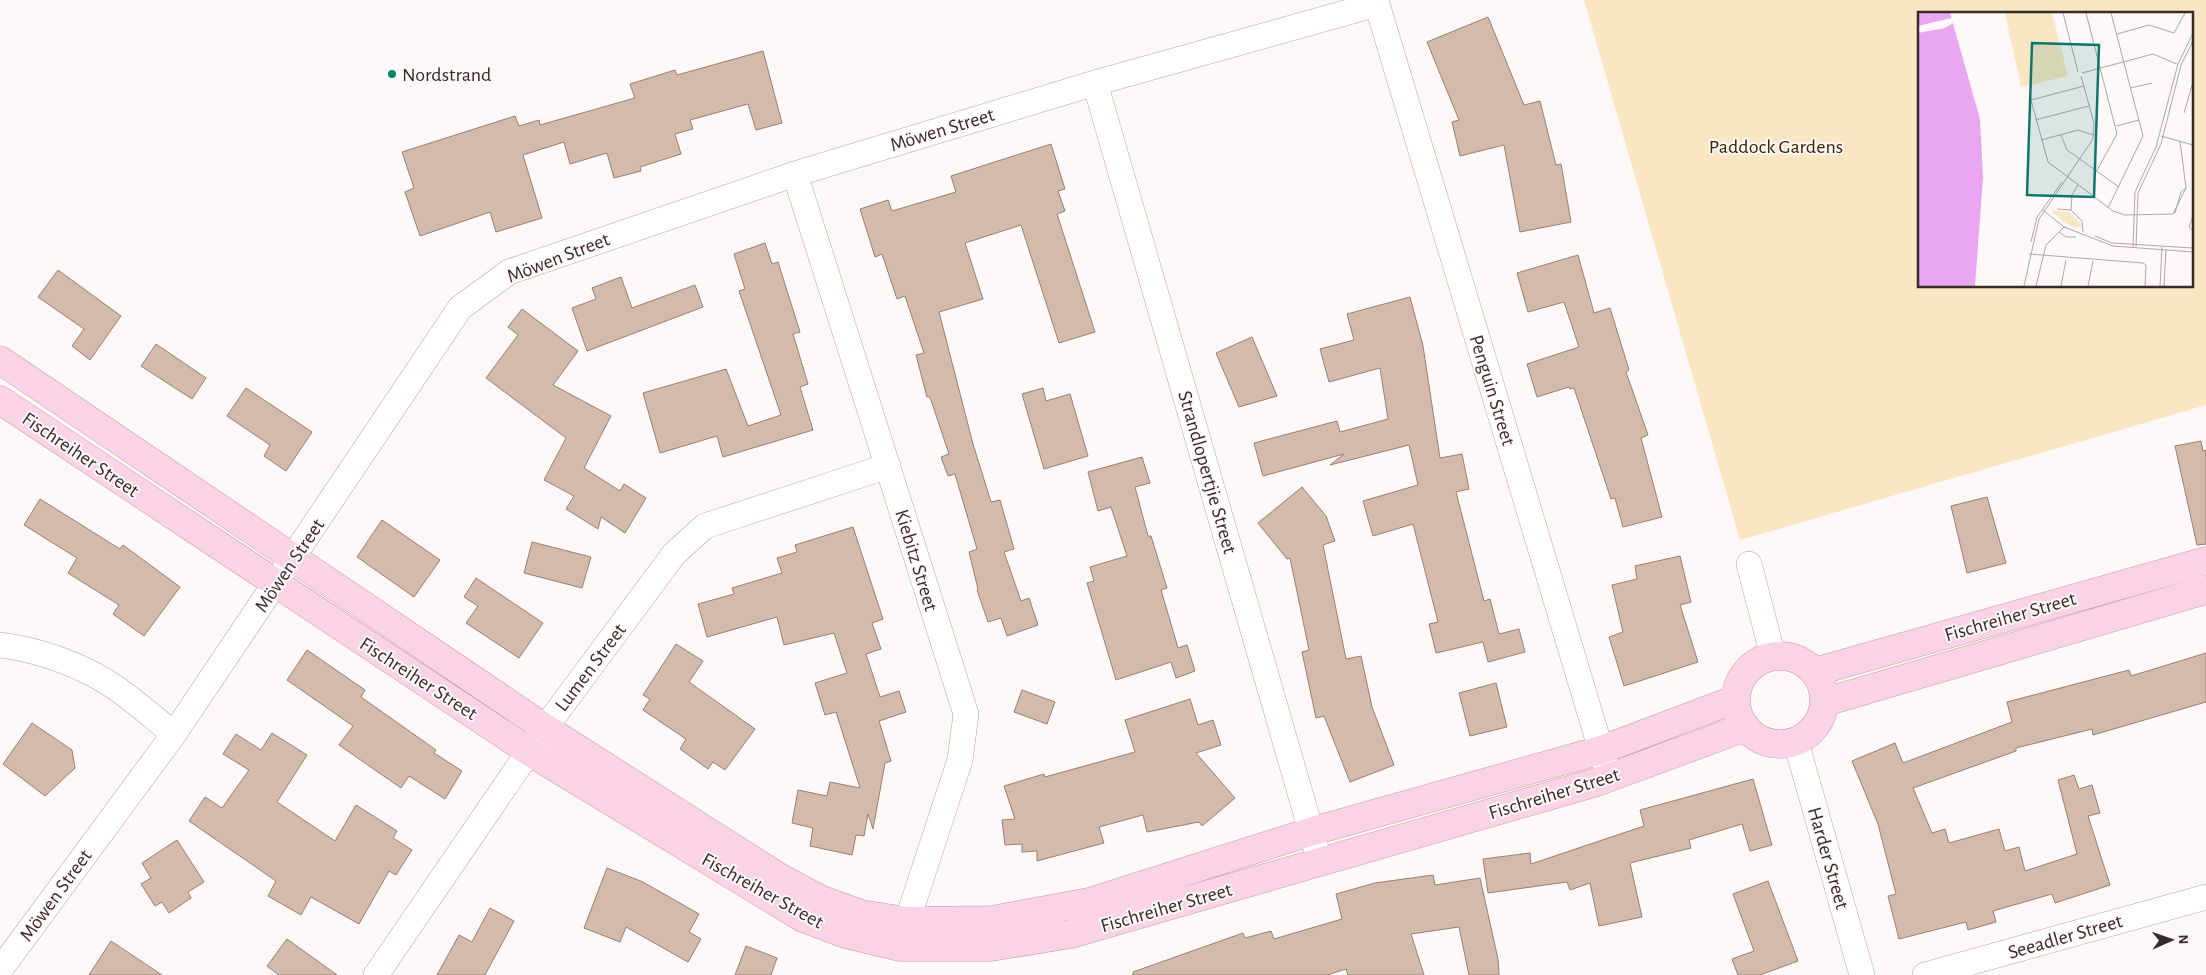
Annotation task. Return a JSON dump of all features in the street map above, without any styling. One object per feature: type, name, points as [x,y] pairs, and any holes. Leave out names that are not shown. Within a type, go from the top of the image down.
[{"type":"street","name":"Möwen Street","points":[[0,970],[174,734],[460,308],[509,272],[795,174],[1095,83],[1377,4]]},
{"type":"street","name":"Penguin Street","points":[[1377,4],[1610,777]]},
{"type":"street","name":"Strandlopertjie Street","points":[[1095,83],[1313,831],[1320,862]]},
{"type":"street","name":"Kiebitz Street","points":[[795,174],[966,714],[960,760],[903,934]]},
{"type":"street","name":"Fischreiher Street","points":[[0,360],[545,728],[779,877],[813,896],[861,914],[903,934],[1089,902],[1313,831],[1601,750],[1736,699]]},
{"type":"street","name":"Fischreiher Street","points":[[0,400],[530,752],[803,918],[845,934],[903,934],[991,947],[1071,934],[1610,777],[1746,727]]},
{"type":"street","name":"Lumen Street","points":[[376,975],[545,728],[674,554],[706,526],[888,466]]},
{"type":"street","name":"Fischreiher Street","points":[[1814,672],[2206,561]]},
{"type":"street","points":[[1749,564],[1773,656]]},
{"type":"street","name":"Fischreiher Street","points":[[1824,702],[2206,590]]},
{"type":"street","points":[[0,645],[14,647],[69,663],[115,687],[174,734]]},
{"type":"street","points":[[1773,656],[1800,660],[1814,672],[1822,686],[1824,702],[1822,714],[1808,736],[1796,742],[1779,745],[1762,741],[1748,731],[1739,716],[1736,699],[1743,676],[1762,660],[1773,656]]},
{"type":"street","name":"Harder Street","points":[[1796,742],[1862,975]]},
{"type":"street","name":"Seeadler Street","points":[[1924,975],[2206,896]]},
{"type":"green space","name":"Paddock Gardens","points":[[1584,0],[2206,0],[2206,405],[1740,540]]},
{"type":"building","points":[[1488,17],[1524,105],[1540,101],[1556,165],[1561,164],[1571,222],[1520,232],[1504,145],[1460,156],[1452,122],[1459,120],[1427,42]]},
{"type":"building","points":[[763,51],[782,123],[756,130],[748,104],[690,120],[693,129],[675,134],[681,154],[640,167],[641,171],[614,178],[607,153],[570,164],[564,142],[523,155],[542,218],[496,232],[490,212],[420,236],[405,192],[414,188],[402,152],[515,116],[519,126],[539,120],[540,125],[635,98],[630,84],[675,70],[677,75]]},
{"type":"building","points":[[1051,144],[1065,189],[1058,191],[1065,211],[1057,214],[1095,332],[1059,343],[1021,225],[965,243],[983,299],[939,312],[973,444],[991,502],[1000,500],[1014,549],[1004,552],[1021,601],[1029,598],[1038,625],[1007,636],[1001,618],[988,622],[977,590],[969,552],[977,549],[955,474],[948,476],[941,457],[949,454],[930,397],[927,397],[916,355],[924,353],[905,296],[897,299],[882,254],[875,257],[860,209],[888,200],[892,211],[956,192],[951,176]]},
{"type":"building","points":[[765,243],[772,264],[778,262],[800,332],[793,334],[808,384],[800,387],[813,430],[723,457],[717,436],[660,453],[643,393],[726,369],[748,426],[781,415],[739,291],[745,289],[734,254]]},
{"type":"building","points":[[1578,255],[1594,313],[1610,308],[1629,370],[1626,372],[1648,435],[1641,438],[1662,517],[1623,527],[1615,498],[1611,499],[1574,388],[1570,389],[1569,387],[1537,397],[1527,364],[1579,347],[1564,302],[1528,312],[1517,273]]},
{"type":"building","points":[[58,270],[121,316],[90,360],[72,346],[84,329],[38,297]]},
{"type":"building","points":[[621,277],[632,308],[695,285],[703,307],[587,351],[572,308],[596,299],[592,288]]},
{"type":"building","points":[[1410,297],[1423,346],[1440,458],[1462,454],[1469,489],[1456,492],[1484,601],[1490,599],[1499,634],[1519,629],[1525,652],[1488,662],[1483,642],[1436,653],[1429,624],[1438,622],[1413,524],[1373,536],[1363,501],[1418,485],[1409,445],[1330,465],[1344,454],[1263,476],[1254,443],[1337,421],[1340,432],[1388,419],[1380,368],[1329,382],[1320,349],[1354,340],[1347,314]]},
{"type":"building","points":[[522,309],[578,351],[553,385],[611,416],[584,468],[620,491],[624,484],[646,498],[625,533],[601,517],[598,529],[566,509],[574,496],[544,480],[566,438],[486,378],[518,335],[508,327]]},
{"type":"building","points":[[1252,337],[1277,396],[1239,407],[1216,353]]},
{"type":"building","points":[[156,344],[206,378],[192,399],[141,366]]},
{"type":"building","points":[[246,388],[312,432],[286,471],[264,456],[270,445],[227,416]]},
{"type":"building","points":[[1043,388],[1046,401],[1070,394],[1088,456],[1044,469],[1022,394]]},
{"type":"building","points":[[2201,441],[2203,451],[2206,450],[2206,544],[2197,545],[2175,446]]},
{"type":"building","points":[[1142,457],[1150,483],[1135,487],[1148,536],[1151,536],[1167,588],[1161,590],[1178,648],[1187,645],[1195,671],[1176,678],[1171,662],[1116,680],[1087,583],[1094,581],[1090,567],[1127,556],[1111,507],[1098,511],[1088,472]]},
{"type":"building","points":[[1302,487],[1326,516],[1335,541],[1323,545],[1346,659],[1361,656],[1372,707],[1394,765],[1350,782],[1324,716],[1316,718],[1302,652],[1309,650],[1290,558],[1287,559],[1258,523]]},
{"type":"building","points":[[1987,497],[2006,563],[1967,573],[1951,506]]},
{"type":"building","points":[[40,499],[120,549],[123,545],[180,587],[144,636],[113,614],[119,605],[68,573],[77,558],[24,525]]},
{"type":"building","points":[[382,520],[440,560],[414,597],[357,557]]},
{"type":"building","points":[[853,527],[883,619],[872,623],[881,649],[866,654],[880,697],[899,691],[906,712],[879,721],[891,761],[885,763],[873,829],[868,814],[864,836],[856,835],[852,855],[810,846],[813,828],[792,823],[798,790],[827,796],[830,782],[860,788],[836,712],[825,715],[815,683],[847,673],[834,633],[784,645],[777,617],[707,637],[698,604],[734,594],[732,588],[782,573],[777,558],[797,552],[795,545]]},
{"type":"building","points":[[532,542],[591,557],[582,588],[524,573]]},
{"type":"building","points":[[1680,556],[1691,602],[1680,605],[1698,662],[1624,686],[1609,637],[1623,632],[1612,585],[1637,579],[1635,566]]},
{"type":"building","points":[[476,578],[543,623],[519,658],[466,623],[478,606],[464,597]]},
{"type":"building","points":[[676,644],[703,661],[689,682],[755,729],[725,770],[713,762],[708,769],[680,749],[686,739],[643,710],[650,699],[643,695]]},
{"type":"building","points":[[307,650],[365,690],[361,697],[436,750],[434,753],[462,771],[445,799],[409,776],[401,788],[339,745],[353,726],[287,680]]},
{"type":"building","points":[[2206,653],[2206,702],[2093,735],[2092,729],[2016,748],[2016,751],[1913,788],[1932,833],[1945,829],[1949,843],[1999,829],[2005,851],[2019,847],[2025,871],[2077,854],[2058,780],[2074,775],[2079,789],[2092,785],[2100,813],[2088,816],[2110,885],[2055,903],[2052,894],[1993,911],[1996,922],[1968,930],[1966,922],[1899,939],[1888,896],[1896,894],[1878,824],[1852,761],[1895,743],[1903,763],[2012,722],[2007,702],[2129,670],[2131,676]]},
{"type":"building","points":[[1496,683],[1507,727],[1470,736],[1459,693]]},
{"type":"building","points":[[1022,690],[1055,702],[1047,724],[1014,712]]},
{"type":"building","points":[[1190,699],[1198,725],[1213,720],[1221,745],[1196,753],[1235,798],[1202,826],[1199,822],[1147,832],[1143,815],[1099,827],[1104,843],[1037,861],[1037,851],[1022,852],[1022,844],[1005,845],[1002,820],[1015,819],[1004,786],[1044,774],[1045,777],[1135,752],[1125,720]]},
{"type":"building","points":[[32,723],[72,750],[75,768],[45,796],[3,764]]},
{"type":"building","points":[[272,733],[307,755],[277,802],[335,841],[356,805],[397,831],[393,838],[412,850],[396,875],[389,871],[359,924],[311,897],[301,915],[268,896],[276,881],[189,821],[205,797],[222,808],[249,770],[223,754],[236,734],[261,750]]},
{"type":"building","points":[[1753,779],[1772,845],[1750,851],[1742,824],[1689,840],[1691,848],[1630,863],[1642,917],[1599,926],[1590,883],[1570,890],[1567,882],[1488,893],[1483,859],[1530,853],[1531,864],[1644,826],[1640,810]]},
{"type":"building","points":[[177,840],[204,882],[188,892],[191,898],[169,913],[162,902],[155,906],[141,884],[151,878],[142,863]]},
{"type":"building","points":[[607,868],[643,882],[699,914],[689,932],[701,939],[688,962],[626,927],[620,942],[584,928]]},
{"type":"building","points":[[1433,875],[1435,885],[1480,878],[1498,959],[1499,975],[1469,975],[1459,927],[1411,934],[1424,975],[1348,975],[1346,969],[1327,975],[1133,975],[1133,972],[1243,933],[1245,938],[1271,931],[1274,939],[1342,919],[1336,894],[1375,883]]},
{"type":"building","points":[[1768,881],[1798,961],[1760,975],[1738,975],[1732,959],[1754,951],[1733,894]]},
{"type":"building","points":[[490,908],[514,921],[485,975],[437,975],[459,935],[472,942]]},
{"type":"building","points":[[287,939],[337,975],[279,975],[267,966]]},
{"type":"building","points":[[111,941],[162,975],[89,975]]},
{"type":"building","points":[[746,946],[777,958],[771,975],[735,975]]},
{"type":"place","name":"Nordstrand","points":[[392,74]]}]
